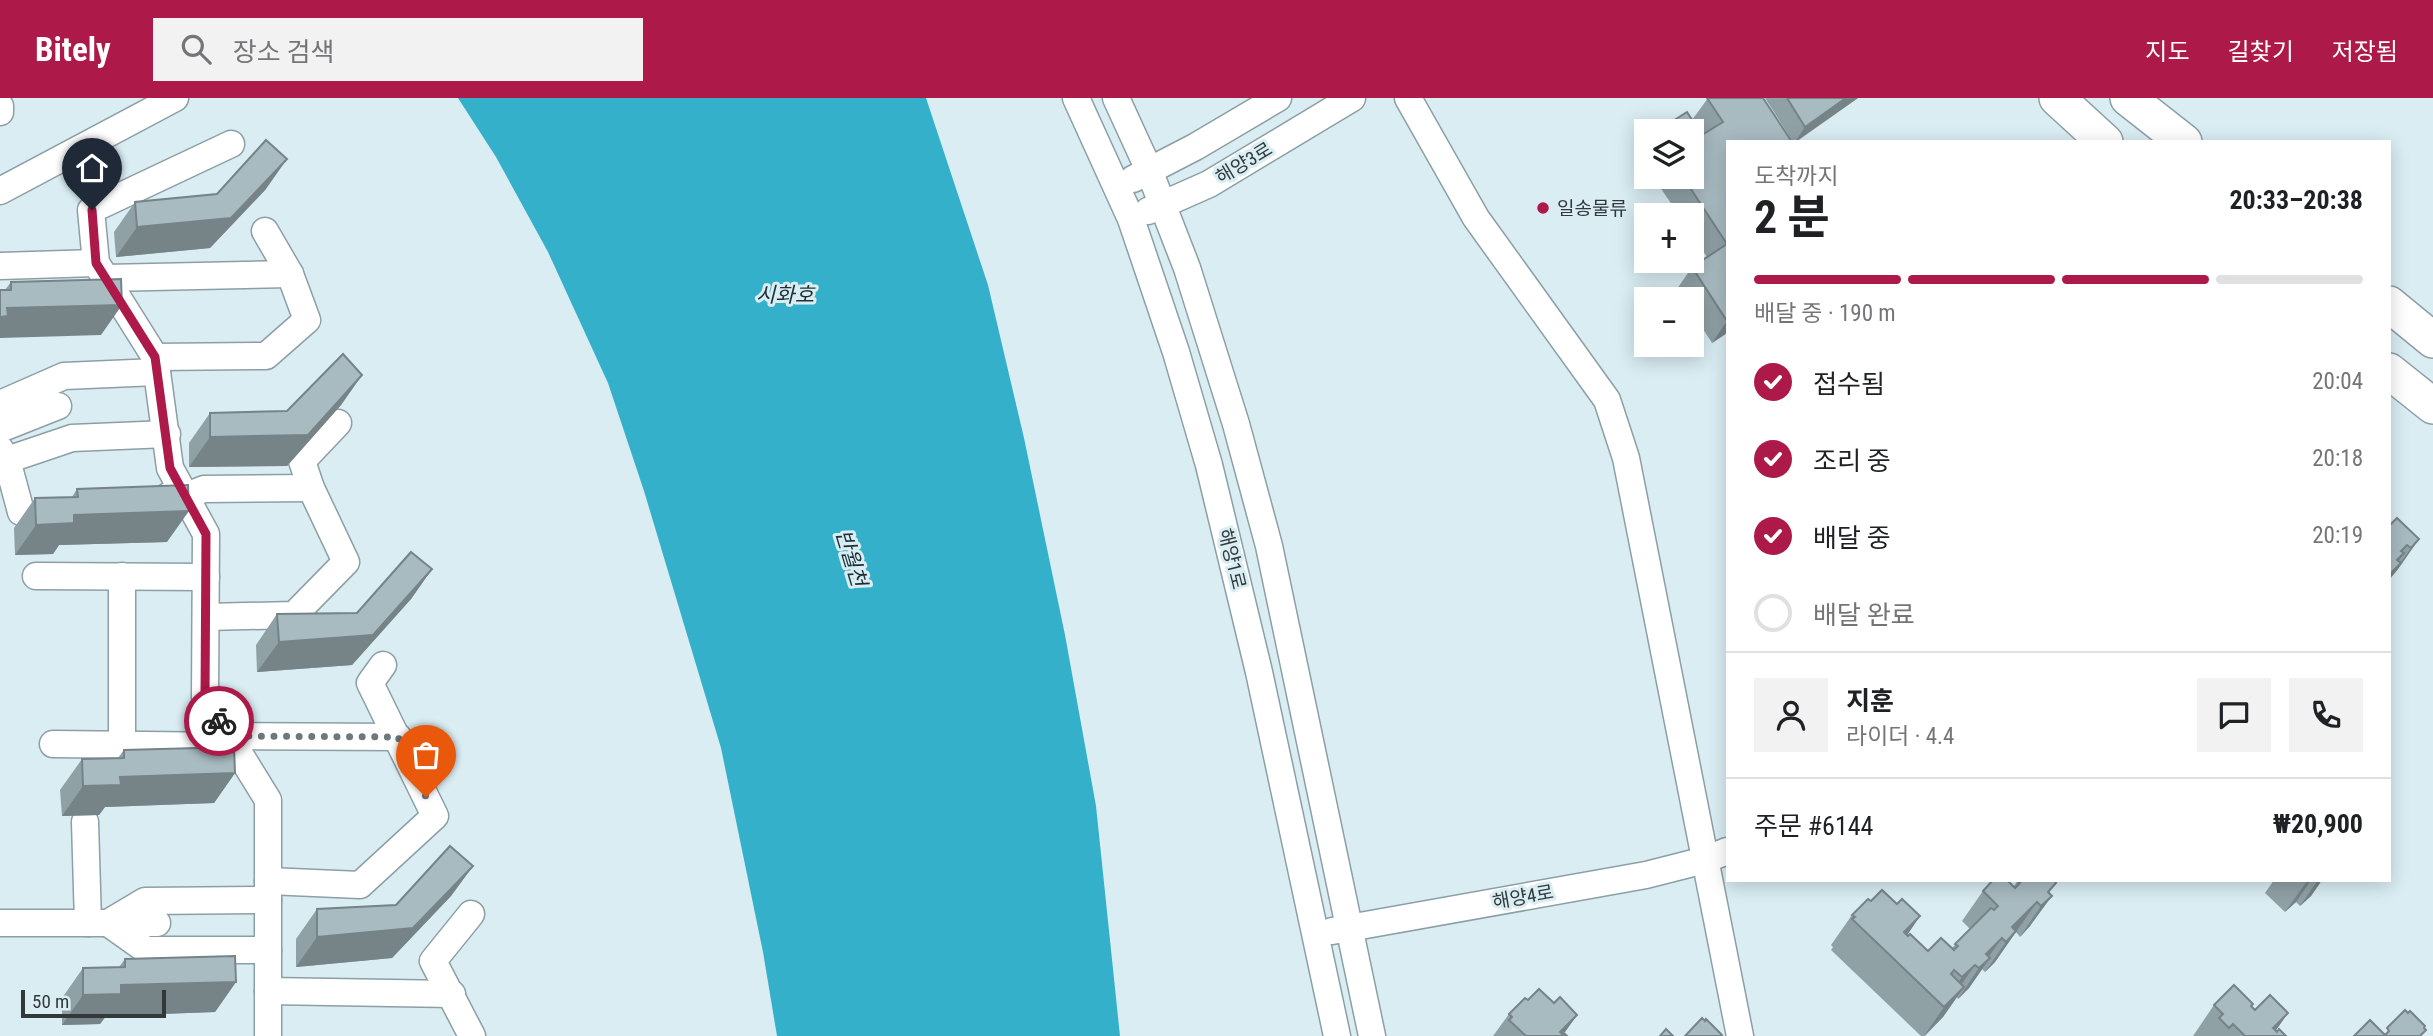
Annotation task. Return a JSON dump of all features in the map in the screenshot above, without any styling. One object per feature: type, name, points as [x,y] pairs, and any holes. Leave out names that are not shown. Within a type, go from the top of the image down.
[{"type":"main road","points":[[2057,98],[2103,140]]},
{"type":"main road","points":[[2128,98],[2181,140]]},
{"type":"main road","points":[[2391,306],[2433,340]]},
{"type":"main road","points":[[2391,372],[2433,406]]},
{"type":"street","points":[[0,191],[175,98]]},
{"type":"street","name":"해양1로","points":[[1076,98],[1131,219],[1176,352],[1209,466],[1259,672],[1337,1036]]},
{"type":"street","name":"해양1로","points":[[1116,98],[1149,170],[1187,268],[1236,424],[1269,546],[1372,1036]]},
{"type":"street","name":"해양3로","points":[[1117,187],[1195,147],[1278,98]]},
{"type":"street","name":"해양3로","points":[[1131,219],[1209,184],[1353,98]]},
{"type":"street","points":[[1408,98],[1476,218],[1606,400],[1626,458],[1716,856],[1740,1036]]},
{"type":"street","points":[[0,106],[0,112]]},
{"type":"street","points":[[231,144],[92,210],[101,270],[156,365],[170,468],[206,534],[205,698],[268,800],[268,1036]]},
{"type":"street","points":[[0,404],[64,376],[266,356],[307,320],[290,274],[265,231]]},
{"type":"street","points":[[0,266],[290,274]]},
{"type":"street","points":[[0,429],[58,406]]},
{"type":"street","points":[[205,617],[293,615],[346,562],[311,488],[302,461],[338,423]]},
{"type":"street","points":[[21,512],[4,454],[72,438],[167,435]]},
{"type":"street","points":[[148,496],[186,496],[204,489],[311,488]]},
{"type":"street","points":[[36,576],[206,577]]},
{"type":"street","points":[[122,576],[122,744]]},
{"type":"street","points":[[98,923],[145,901],[360,885],[435,817],[370,683],[383,665]]},
{"type":"street","points":[[53,744],[398,737]]},
{"type":"street","points":[[85,822],[98,923]]},
{"type":"street","name":"해양4로","points":[[1317,934],[1646,875],[1716,856]]},
{"type":"street","points":[[471,914],[433,961],[472,1036]]},
{"type":"street","points":[[0,923],[157,923]]},
{"type":"street","points":[[98,923],[146,950],[268,950]]},
{"type":"street","points":[[268,991],[452,994]]},
{"type":"water","name":"시화호","points":[[458,98],[926,98],[988,285],[1024,438],[1065,635],[1096,806],[1120,1036],[777,1036],[763,952],[721,748],[644,491],[608,383],[548,252],[496,157]]},
{"type":"building","points":[[1707,98],[1763,98],[1791,140],[1726,140],[1726,242],[1704,209],[1704,203],[1700,203],[1691,189],[1704,189],[1704,134],[1723,122]]},
{"type":"building","points":[[1787,98],[1846,98],[1805,127]]},
{"type":"building","points":[[1687,112],[1692,119],[1676,119]]},
{"type":"building","points":[[266,140],[287,159],[231,218],[137,227],[135,202],[217,194]]},
{"type":"building","points":[[1726,245],[1726,319],[1696,273],[1704,273],[1704,259]]},
{"type":"building","points":[[121,279],[122,305],[7,308],[8,316],[0,317],[0,290],[11,290],[11,282]]},
{"type":"building","points":[[343,354],[362,375],[308,435],[210,437],[210,413],[287,411]]},
{"type":"building","points":[[188,485],[189,511],[74,515],[74,523],[36,525],[35,498],[78,497],[77,489]]},
{"type":"building","points":[[2397,518],[2419,539],[2411,548],[2407,545],[2401,551],[2404,553],[2397,560],[2401,563],[2391,573],[2391,524]]},
{"type":"building","points":[[411,552],[432,569],[373,635],[279,642],[277,614],[357,613]]},
{"type":"building","points":[[234,747],[235,773],[120,777],[121,785],[83,786],[82,759],[124,758],[124,750]]},
{"type":"building","points":[[450,846],[473,866],[413,928],[317,937],[317,909],[396,905]]},
{"type":"building","points":[[1991,882],[2009,882],[2015,888],[2018,882],[2056,883],[2048,892],[2052,896],[2041,906],[2037,902],[2012,927],[2016,931],[2006,942],[2002,938],[1986,954],[1990,958],[1979,968],[1975,965],[1962,977],[1954,970],[1951,974],[1964,987],[1944,1007],[1852,919],[1855,917],[1852,915],[1868,899],[1871,901],[1882,890],[1897,904],[1902,899],[1920,916],[1904,932],[1908,936],[1910,934],[1928,951],[1941,938],[1954,950],[1958,946],[1955,944],[1991,908],[1994,910],[1998,906],[1983,891]]},
{"type":"building","points":[[235,956],[236,982],[121,985],[121,994],[83,995],[83,968],[125,967],[125,959]]},
{"type":"building","points":[[2234,985],[2253,1004],[2251,1006],[2255,1010],[2270,995],[2288,1013],[2273,1028],[2277,1032],[2279,1029],[2286,1036],[2245,1036],[2233,1024],[2229,1028],[2219,1018],[2223,1014],[2214,1005]]},
{"type":"building","points":[[1539,989],[1554,1003],[1560,997],[1577,1015],[1560,1032],[1567,1036],[1526,1036],[1509,1020],[1512,1017],[1509,1014]]},
{"type":"building","points":[[2405,1010],[2408,1013],[2410,1011],[2425,1026],[2426,1030],[2420,1036],[2354,1036],[2370,1020],[2385,1035],[2389,1031],[2387,1028]]},
{"type":"building","points":[[1702,1018],[1705,1021],[1706,1019],[1722,1035],[1685,1036]]},
{"type":"building","points":[[1666,1029],[1673,1036],[1660,1036]]},
{"type":"way so far","points":[[219,721],[229,736],[398,737],[426,797]]},
{"type":"place","name":"일송물류","points":[[1543,208]]},
{"type":"route","points":[[92,210],[96,263],[155,357],[170,468],[206,534],[205,698],[219,721]]},
{"type":"water label","name":"반월천","points":[[851,558]]}]
